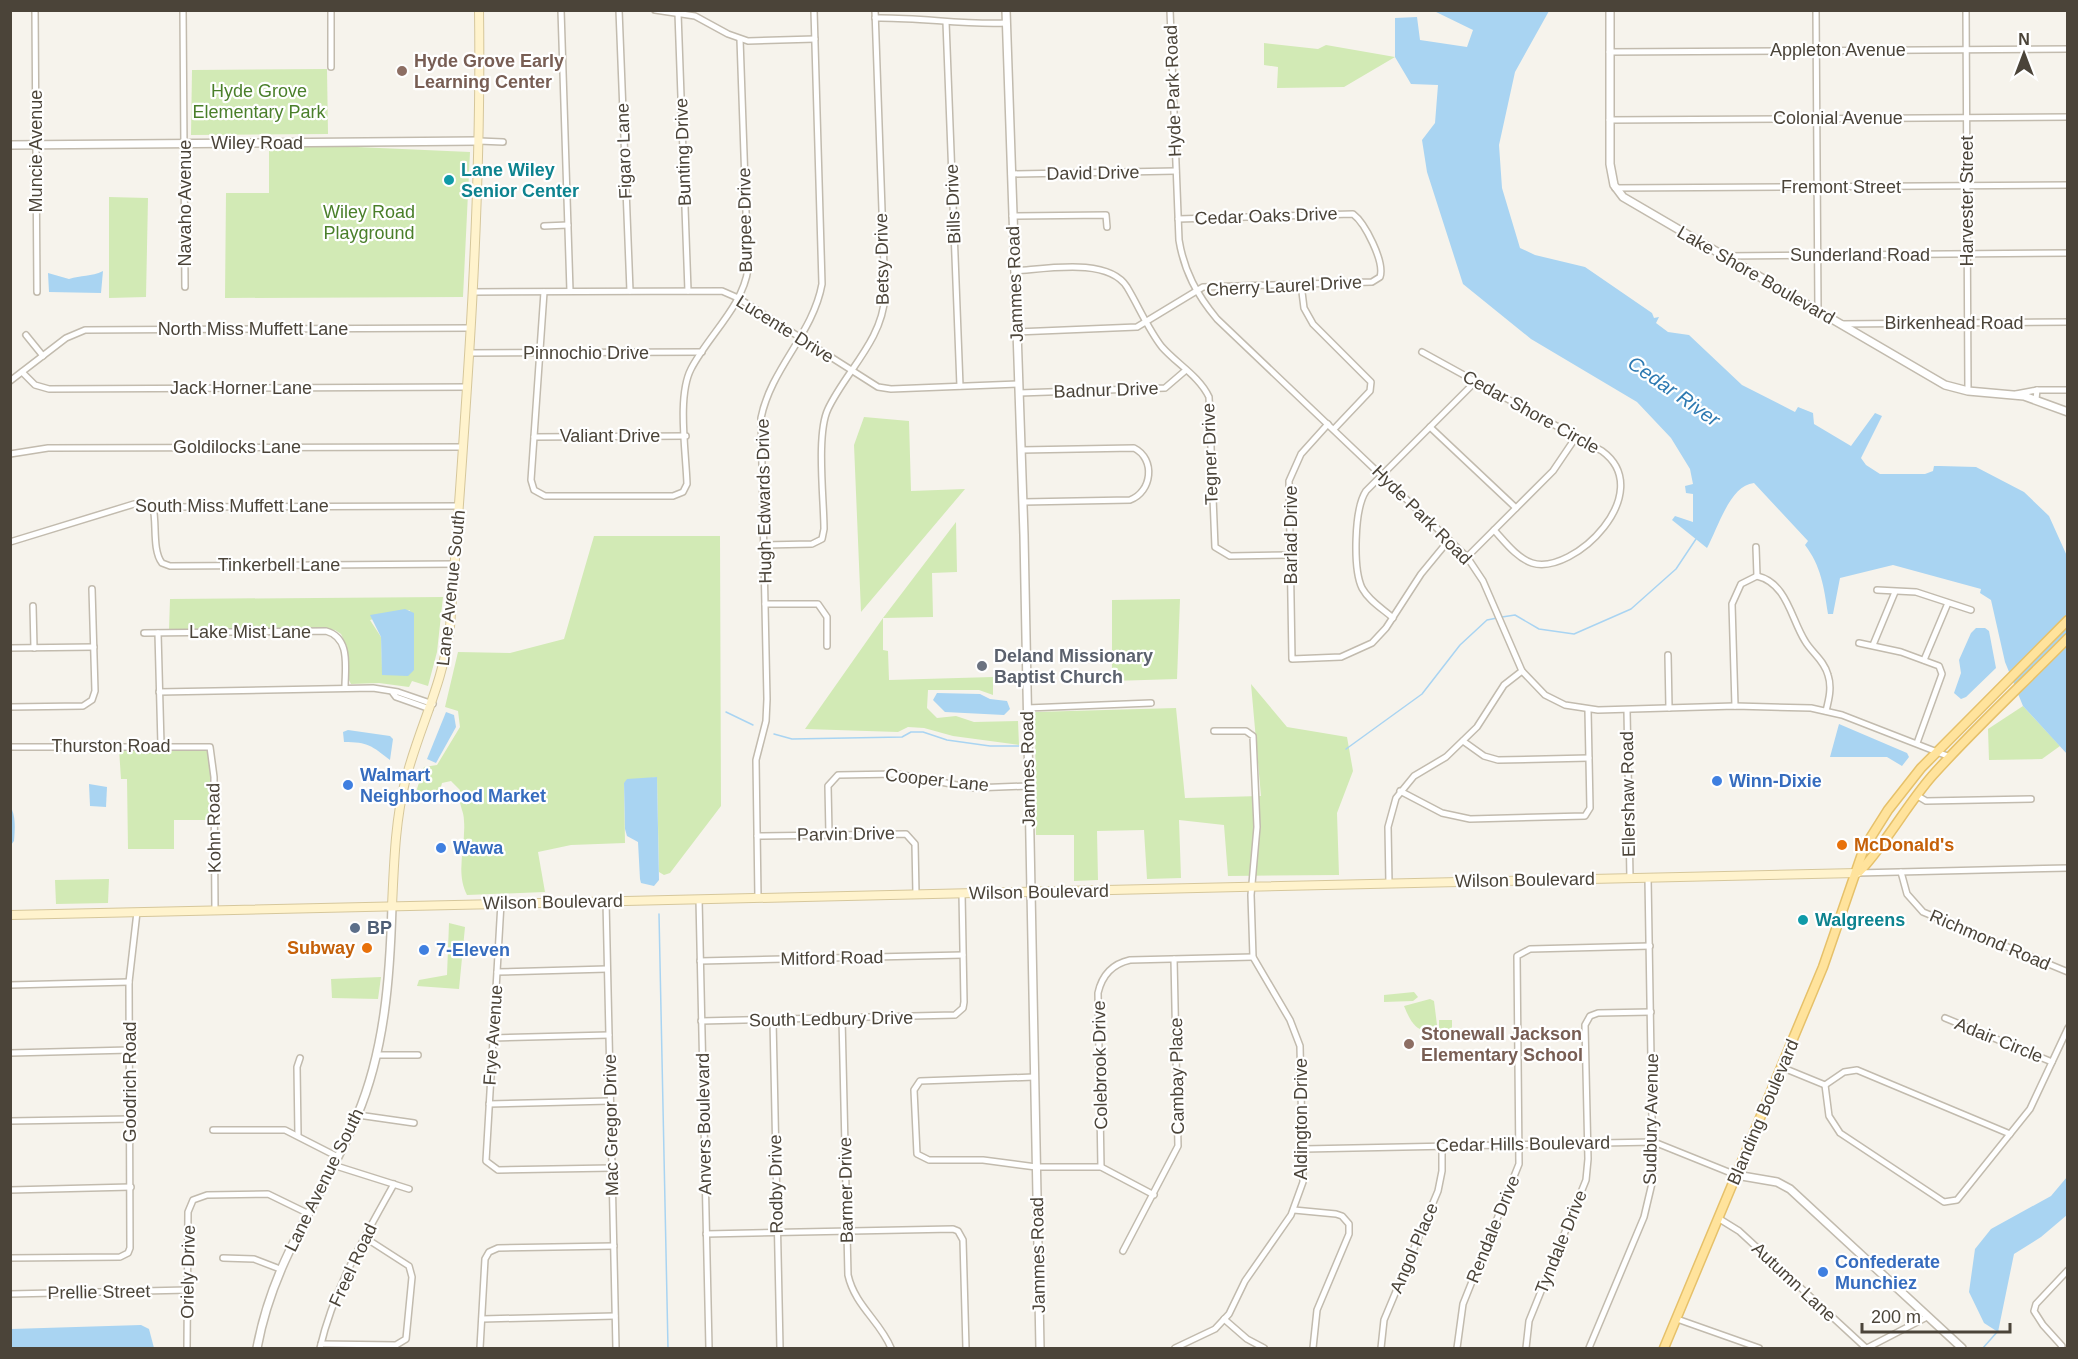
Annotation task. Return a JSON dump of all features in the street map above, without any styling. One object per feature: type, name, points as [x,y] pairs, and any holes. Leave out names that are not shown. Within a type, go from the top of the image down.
[{"type":"main road","name":"Lane Avenue South","points":[[392,906],[402,795],[412,757],[447,654],[473,292],[479,141],[479,10]]},
{"type":"main road","name":"Blanding Boulevard","points":[[1664,1348],[1781,1067],[1857,873],[1864,848],[1900,793],[1938,751],[2067,620]]},
{"type":"main road","name":"Blanding Boulevard","points":[[1857,873],[1876,853],[1916,795],[1950,757],[2067,638]]},
{"type":"main road","name":"Wilson Boulevard","points":[[10,915],[1857,873]]},
{"type":"street","name":"Muncie Avenue","points":[[35,10],[38,292]]},
{"type":"street","name":"Navaho Avenue","points":[[183,10],[185,287]]},
{"type":"street","points":[[331,10],[331,67]]},
{"type":"street","points":[[561,10],[570,291]]},
{"type":"street","name":"Figaro Lane","points":[[619,10],[630,291]]},
{"type":"street","points":[[655,10],[678,13],[706,21],[740,39],[758,41],[815,39]]},
{"type":"street","name":"Hugh Edwards Drive","points":[[758,898],[756,760],[767,710],[761,418],[769,390],[816,310],[823,269],[814,10]]},
{"type":"street","name":"Betsy Drive","points":[[764,545],[812,544],[822,539],[824,528],[823,425],[828,409],[879,327],[885,296],[875,10]]},
{"type":"street","name":"Jammes Road","points":[[1006,10],[1023,502],[1040,1348]]},
{"type":"street","name":"Hyde Park Road","points":[[1170,10],[1181,253],[1196,291],[1217,319],[1467,557],[1483,581],[1522,670],[1536,688],[1554,700],[1588,710],[1735,706],[1797,707],[1826,711],[1950,757]]},
{"type":"street","points":[[1611,10],[1610,171],[1615,188]]},
{"type":"street","points":[[1816,10],[1818,311]]},
{"type":"street","name":"Harvester Street","points":[[1966,10],[1968,391]]},
{"type":"street","name":"Bunting Drive","points":[[678,13],[688,291]]},
{"type":"street","points":[[875,18],[1006,23]]},
{"type":"street","name":"Bills Drive","points":[[946,22],[960,387]]},
{"type":"street","name":"Burpee Drive","points":[[534,437],[531,480],[534,490],[545,496],[673,495],[683,492],[687,484],[686,385],[691,370],[738,298],[748,269],[740,39]]},
{"type":"street","name":"Appleton Avenue","points":[[1609,52],[2067,49]]},
{"type":"street","name":"Colonial Avenue","points":[[1609,120],[2067,117]]},
{"type":"street","name":"Wiley Road","points":[[10,145],[503,142]]},
{"type":"street","name":"David Drive","points":[[1011,174],[1176,171]]},
{"type":"street","name":"Fremont Street","points":[[1615,188],[2067,185]]},
{"type":"street","name":"Lake Shore Boulevard","points":[[1615,188],[1631,203],[1945,385],[1968,391],[2016,394],[2036,399],[2067,412]]},
{"type":"street","points":[[1012,216],[1106,214],[1107,227]]},
{"type":"street","name":"Cedar Oaks Drive","points":[[1178,219],[1353,214],[1359,219],[1378,255],[1382,272],[1380,277]]},
{"type":"street","points":[[544,226],[568,225]]},
{"type":"street","name":"Sunderland Road","points":[[1724,256],[2067,253]]},
{"type":"street","name":"Tegner Drive","points":[[1014,271],[1093,268],[1107,270],[1126,286],[1163,347],[1206,390],[1210,403],[1215,547],[1230,556],[1290,555]]},
{"type":"street","name":"Cherry Laurel Drive","points":[[1016,332],[1132,328],[1146,322],[1203,287],[1372,282],[1380,277]]},
{"type":"street","points":[[1301,284],[1304,308],[1313,324],[1371,382],[1370,391],[1334,429]]},
{"type":"street","name":"Lucente Drive","points":[[473,292],[717,290],[738,298],[851,371],[885,388],[1018,384]]},
{"type":"street","points":[[534,437],[544,292]]},
{"type":"street","name":"Birkenhead Road","points":[[1840,324],[2067,322]]},
{"type":"street","name":"North Miss Muffett Lane","points":[[10,381],[72,334],[85,330],[470,328]]},
{"type":"street","points":[[26,335],[43,356]]},
{"type":"street","name":"Pinnochio Drive","points":[[469,353],[702,352]]},
{"type":"street","name":"Cedar Shore Circle","points":[[1422,352],[1609,456],[1621,477],[1622,494],[1618,504],[1597,533],[1563,561],[1547,565],[1523,559],[1494,530]]},
{"type":"street","name":"Badnur Drive","points":[[1019,393],[1165,388],[1186,370]]},
{"type":"street","name":"Jack Horner Lane","points":[[22,372],[35,385],[49,389],[466,387]]},
{"type":"street","points":[[1449,540],[1421,574],[1393,618],[1366,594],[1358,574],[1358,507],[1366,491],[1476,381]]},
{"type":"street","points":[[2016,394],[2037,390],[2067,390]]},
{"type":"street","points":[[2036,399],[2037,390]]},
{"type":"street","name":"Barlad Drive","points":[[1328,424],[1301,454],[1292,470],[1288,490],[1292,659],[1328,658],[1352,654],[1372,643],[1393,618]]},
{"type":"street","points":[[1430,427],[1516,508]]},
{"type":"street","name":"Valiant Drive","points":[[534,437],[686,436]]},
{"type":"street","points":[[1467,557],[1553,471],[1576,437]]},
{"type":"street","name":"Goldilocks Lane","points":[[10,454],[48,448],[463,447]]},
{"type":"street","points":[[1021,450],[1128,447],[1139,450],[1144,456],[1148,470],[1147,487],[1138,497],[1130,500],[1023,502]]},
{"type":"street","name":"South Miss Muffett Lane","points":[[11,542],[134,504],[153,507],[459,506]]},
{"type":"street","name":"Tinkerbell Lane","points":[[153,507],[157,523],[157,554],[162,563],[170,566],[455,564]]},
{"type":"street","points":[[1756,547],[1757,576]]},
{"type":"street","points":[[1735,706],[1732,604],[1741,584],[1757,576],[1772,582],[1777,588],[1791,610],[1804,640],[1825,664],[1830,689],[1826,711]]},
{"type":"street","points":[[10,707],[83,706],[92,700],[95,691],[92,589]]},
{"type":"street","points":[[1877,590],[1916,592],[1971,610]]},
{"type":"street","points":[[1873,645],[1895,592]]},
{"type":"street","points":[[1924,660],[1948,603]]},
{"type":"street","points":[[765,604],[818,604],[827,617],[827,646]]},
{"type":"street","points":[[33,606],[34,648]]},
{"type":"street","name":"Lake Mist Lane","points":[[144,633],[326,631],[334,634],[343,643],[345,688]]},
{"type":"street","points":[[158,633],[161,746]]},
{"type":"street","points":[[1859,643],[1873,645],[1939,666],[1942,674],[1917,743]]},
{"type":"street","points":[[10,648],[94,646]]},
{"type":"street","points":[[1668,655],[1669,708]]},
{"type":"street","points":[[1389,884],[1389,819],[1400,791],[1414,776],[1437,764],[1463,741],[1485,717],[1504,685],[1522,670]]},
{"type":"street","points":[[159,692],[372,688],[431,706]]},
{"type":"street","points":[[1027,708],[1151,703]]},
{"type":"street","points":[[1400,791],[1442,813],[1470,819],[1581,818],[1588,813],[1590,808],[1588,710]]},
{"type":"street","name":"Ellershaw Road","points":[[1627,710],[1630,878]]},
{"type":"street","name":"Aldington Drive","points":[[1175,1348],[1206,1334],[1224,1319],[1245,1281],[1294,1210],[1303,1182],[1300,1046],[1295,1030],[1253,957],[1253,887],[1257,819],[1253,736],[1246,731],[1214,731]]},
{"type":"street","points":[[1463,741],[1484,756],[1498,760],[1589,758]]},
{"type":"street","name":"Thurston Road","points":[[10,747],[210,747]]},
{"type":"street","name":"Kohn Road","points":[[210,747],[213,750],[214,777],[216,910]]},
{"type":"street","name":"Cooper Lane","points":[[829,834],[828,786],[838,775],[903,774],[973,788],[1028,786]]},
{"type":"street","points":[[1916,795],[1926,801],[2031,800]]},
{"type":"street","name":"Parvin Drive","points":[[757,836],[901,833],[910,836],[915,844],[916,894]]},
{"type":"street","name":"Wilson Boulevard","points":[[1857,873],[2067,868]]},
{"type":"street","name":"Richmond Road","points":[[1901,872],[1907,894],[1923,912],[2067,972]]},
{"type":"street","name":"Sudbury Avenue","points":[[1589,1348],[1648,1203],[1653,1179],[1648,878]]},
{"type":"street","points":[[962,893],[963,955]]},
{"type":"street","name":"Anvers Boulevard","points":[[699,899],[709,1348]]},
{"type":"street","name":"Mac Gregor Drive","points":[[606,901],[616,1348]]},
{"type":"street","name":"Frye Avenue","points":[[501,903],[486,1155],[489,1165],[498,1170],[612,1167]]},
{"type":"street","name":"Lane Avenue South","points":[[257,1348],[265,1314],[280,1269],[358,1114],[376,1055],[385,1010],[392,906]]},
{"type":"street","name":"Goodrich Road","points":[[10,1258],[120,1257],[128,1253],[131,1119],[129,982],[137,912]]},
{"type":"street","name":"Rendale Drive","points":[[1457,1348],[1463,1304],[1516,1175],[1520,1144],[1517,956],[1530,949],[1650,946]]},
{"type":"street","name":"Mitford Road","points":[[700,961],[963,955]]},
{"type":"street","name":"South Ledbury Drive","points":[[701,1021],[949,1016],[960,1012],[964,1002],[963,955]]},
{"type":"street","name":"Colebrook Drive","points":[[1101,1167],[1100,984],[1108,972],[1123,962],[1174,958],[1253,957]]},
{"type":"street","name":"Cambay Place","points":[[1123,1251],[1178,1146],[1174,958]]},
{"type":"street","points":[[497,972],[608,969]]},
{"type":"street","points":[[10,985],[129,982]]},
{"type":"street","name":"Tyndale Drive","points":[[1526,1348],[1529,1321],[1583,1191],[1588,1169],[1587,1020],[1598,1013],[1651,1012]]},
{"type":"street","name":"Barmer Drive","points":[[842,1018],[848,1275],[853,1292],[862,1308],[885,1335],[891,1348]]},
{"type":"street","name":"Adair Circle","points":[[1945,1018],[2052,1062]]},
{"type":"street","name":"Rodby Drive","points":[[773,1020],[780,1348]]},
{"type":"street","points":[[1825,1085],[1829,1116],[1835,1128],[1944,1202],[1950,1203],[1957,1200],[2030,1109],[2067,1028]]},
{"type":"street","points":[[493,1038],[609,1035]]},
{"type":"street","points":[[10,1053],[130,1050]]},
{"type":"street","points":[[376,1055],[418,1055]]},
{"type":"street","points":[[298,1135],[297,1067],[300,1058]]},
{"type":"street","points":[[1781,1067],[1825,1085]]},
{"type":"street","points":[[1825,1085],[1844,1072],[1857,1070],[2010,1134]]},
{"type":"street","points":[[1034,1077],[925,1079],[917,1083],[914,1090],[915,1150],[920,1157],[929,1160],[983,1160],[1036,1167],[1101,1167],[1154,1195]]},
{"type":"street","points":[[489,1104],[610,1101]]},
{"type":"street","points":[[358,1114],[414,1123]]},
{"type":"street","points":[[10,1121],[131,1119]]},
{"type":"street","points":[[213,1130],[280,1129],[298,1135],[338,1157]]},
{"type":"street","name":"Cedar Hills Boulevard","points":[[1304,1149],[1654,1142],[1736,1175]]},
{"type":"street","name":"Angol Place","points":[[1381,1348],[1384,1320],[1438,1191],[1442,1171],[1442,1146]]},
{"type":"street","points":[[333,1165],[409,1189]]},
{"type":"street","points":[[1736,1175],[1780,1182],[1790,1189],[1961,1348]]},
{"type":"street","name":"Freel Road","points":[[321,1346],[338,1290],[394,1184]]},
{"type":"street","points":[[10,1190],[130,1187]]},
{"type":"street","name":"Oriely Drive","points":[[187,1348],[188,1212],[197,1198],[207,1195],[268,1194],[307,1213]]},
{"type":"street","points":[[1294,1210],[1336,1214],[1342,1216],[1349,1224],[1349,1234],[1314,1320],[1313,1348]]},
{"type":"street","name":"Autumn Lane","points":[[1718,1218],[1738,1231],[1866,1348]]},
{"type":"street","points":[[706,1234],[947,1228],[958,1231],[963,1240],[966,1348]]},
{"type":"street","points":[[321,1346],[396,1345],[404,1342],[408,1333],[412,1277],[409,1266],[364,1237]]},
{"type":"street","points":[[480,1348],[485,1260],[489,1252],[498,1248],[614,1245]]},
{"type":"street","points":[[223,1257],[254,1259],[280,1269]]},
{"type":"street","points":[[2061,1348],[2062,1346],[2034,1311],[2036,1304],[2067,1270]]},
{"type":"street","name":"Prellie Street","points":[[10,1294],[188,1290]]},
{"type":"street","points":[[482,1319],[615,1316]]},
{"type":"street","points":[[1866,1348],[1927,1317]]},
{"type":"street","points":[[1224,1319],[1246,1339],[1264,1348]]},
{"type":"street","points":[[1677,1319],[1759,1348]]},
{"type":"green space","points":[[1264,43],[1318,49],[1326,45],[1395,57],[1344,87],[1277,88],[1278,67],[1264,65]]},
{"type":"green space","name":"Hyde Grove Elementary Park","points":[[327,69],[328,134],[191,135],[192,70]]},
{"type":"green space","name":"Wiley Road Playground","points":[[334,146],[470,152],[463,297],[225,298],[226,193],[269,193],[269,147]]},
{"type":"green space","points":[[109,197],[148,198],[146,297],[109,298]]},
{"type":"green space","points":[[864,417],[909,421],[911,491],[965,489],[861,612],[854,445]]},
{"type":"green space","points":[[956,522],[957,572],[932,573],[933,617],[883,618]]},
{"type":"green space","points":[[594,536],[720,536],[721,806],[670,873],[664,875],[659,872],[657,777],[624,783],[625,843],[571,845],[538,852],[545,892],[467,895],[462,877],[464,817],[460,790],[451,781],[442,783],[438,798],[422,802],[416,792],[424,767],[437,765],[460,727],[458,711],[445,707],[458,652],[510,653],[564,639]]},
{"type":"green space","points":[[443,597],[437,652],[428,686],[412,681],[409,687],[379,683],[351,684],[348,678],[347,647],[341,634],[335,630],[308,628],[169,630],[170,599]],"holes":[[[410,610],[382,668],[381,637],[370,620]]]},
{"type":"green space","points":[[1180,599],[1177,679],[1112,681],[1112,600]]},
{"type":"green space","points":[[883,618],[883,650],[888,651],[889,680],[993,677],[993,695],[979,690],[928,690],[927,708],[937,718],[956,716],[974,722],[1018,721],[1019,745],[953,736],[924,728],[908,727],[898,732],[805,729]]},
{"type":"green space","points":[[1251,684],[1287,727],[1347,737],[1353,771],[1337,813],[1339,875],[1228,876],[1224,825],[1179,820],[1181,878],[1147,879],[1144,830],[1097,831],[1098,880],[1074,881],[1074,835],[1036,835],[1035,712],[1176,708],[1185,798],[1261,796]]},
{"type":"green space","points":[[2023,706],[2060,746],[2042,759],[1989,760],[1988,729]]},
{"type":"green space","points":[[202,748],[211,756],[211,820],[174,820],[174,849],[128,849],[127,779],[121,779],[119,749]]},
{"type":"green space","points":[[109,879],[108,903],[56,904],[55,880]]},
{"type":"green space","points":[[449,923],[465,927],[459,989],[417,986],[419,980],[447,975]]},
{"type":"green space","points":[[381,977],[378,999],[332,998],[331,979]]},
{"type":"green space","points":[[1414,992],[1418,997],[1413,1001],[1384,1002],[1384,995]]},
{"type":"green space","points":[[1430,999],[1434,1001],[1437,1025],[1431,1029],[1420,1029],[1412,1022],[1404,1006]]},
{"type":"green space","points":[[1439,1020],[1452,1020],[1452,1040],[1439,1041]]},
{"type":"water","name":"Cedar River","points":[[1434,11],[1549,11],[1515,72],[1499,145],[1502,188],[1520,248],[1535,255],[1585,267],[1652,313],[1654,318],[1659,317],[1656,323],[1668,332],[1689,335],[1742,385],[1795,412],[1798,407],[1813,413],[1814,424],[1851,446],[1875,413],[1882,416],[1861,458],[1866,465],[1880,474],[1925,474],[1933,471],[1934,466],[1976,467],[2024,492],[2049,516],[2067,556],[2067,754],[2023,706],[2005,662],[1991,600],[1980,593],[1981,589],[1893,565],[1840,578],[1833,614],[1828,614],[1818,569],[1805,545],[1808,541],[1754,483],[1738,491],[1731,499],[1707,548],[1672,520],[1675,516],[1693,522],[1693,494],[1686,493],[1685,486],[1693,484],[1690,469],[1671,438],[1637,402],[1531,339],[1463,284],[1427,172],[1422,140],[1435,123],[1438,85],[1411,84],[1395,57],[1395,18],[1417,17],[1420,40],[1467,47],[1473,30]]},
{"type":"water","points":[[103,271],[101,293],[49,292],[48,273],[69,279]]},
{"type":"water","points":[[405,609],[414,613],[414,670],[408,676],[382,675],[381,637],[370,615]]},
{"type":"water","points":[[1976,628],[1985,628],[1989,631],[1996,668],[1966,697],[1961,699],[1954,693],[1961,673],[1959,660],[1971,633]]},
{"type":"water","points":[[937,693],[980,694],[990,699],[1007,701],[1010,709],[1004,715],[945,712],[933,700]]},
{"type":"water","points":[[446,712],[454,715],[456,727],[436,763],[427,759]]},
{"type":"water","points":[[1839,724],[1907,753],[1909,757],[1902,766],[1887,757],[1830,757]]},
{"type":"water","points":[[348,730],[390,736],[393,739],[390,760],[369,746],[344,742],[343,732]]},
{"type":"water","points":[[657,777],[659,880],[654,886],[641,883],[638,842],[627,836],[624,783],[627,779]]},
{"type":"water","points":[[89,784],[107,787],[106,807],[90,806]]},
{"type":"water","points":[[10,806],[15,827],[14,841],[11,845]]},
{"type":"water","points":[[2067,1177],[2067,1215],[2041,1237],[2014,1254],[1998,1332],[1984,1323],[1969,1292],[1975,1249],[1991,1229],[2051,1196]]},
{"type":"water","points":[[141,1325],[149,1329],[154,1348],[11,1348],[11,1329]]},
{"type":"waterway","points":[[1502,617],[1515,615],[1539,629],[1574,634],[1631,609],[1676,569],[1696,539]]},
{"type":"waterway","points":[[1346,749],[1422,694],[1460,645],[1487,620],[1497,618]]},
{"type":"waterway","points":[[726,712],[753,725]]},
{"type":"waterway","points":[[774,734],[792,739],[902,737],[911,732],[923,732],[947,740],[990,746],[1020,746]]},
{"type":"waterway","points":[[659,914],[668,1348]]},
{"type":"waterway","points":[[1983,1348],[1998,1331]]},
{"type":"place","name":"Hyde Grove Early Learning Center","points":[[402,71]]},
{"type":"place","name":"Lane Wiley Senior Center","points":[[449,180]]},
{"type":"place","name":"Deland Missionary Baptist Church","points":[[982,666]]},
{"type":"place","name":"Winn-Dixie","points":[[1717,781]]},
{"type":"place","name":"Walmart Neighborhood Market","points":[[348,785]]},
{"type":"place","name":"McDonald's","points":[[1842,845]]},
{"type":"place","name":"Wawa","points":[[441,848]]},
{"type":"place","name":"Walgreens","points":[[1803,920]]},
{"type":"place","name":"BP","points":[[355,928]]},
{"type":"place","name":"Subway","points":[[367,948]]},
{"type":"place","name":"7-Eleven","points":[[424,950]]},
{"type":"place","name":"Stonewall Jackson Elementary School","points":[[1409,1044]]},
{"type":"place","name":"Confederate Munchiez","points":[[1823,1272]]}]
